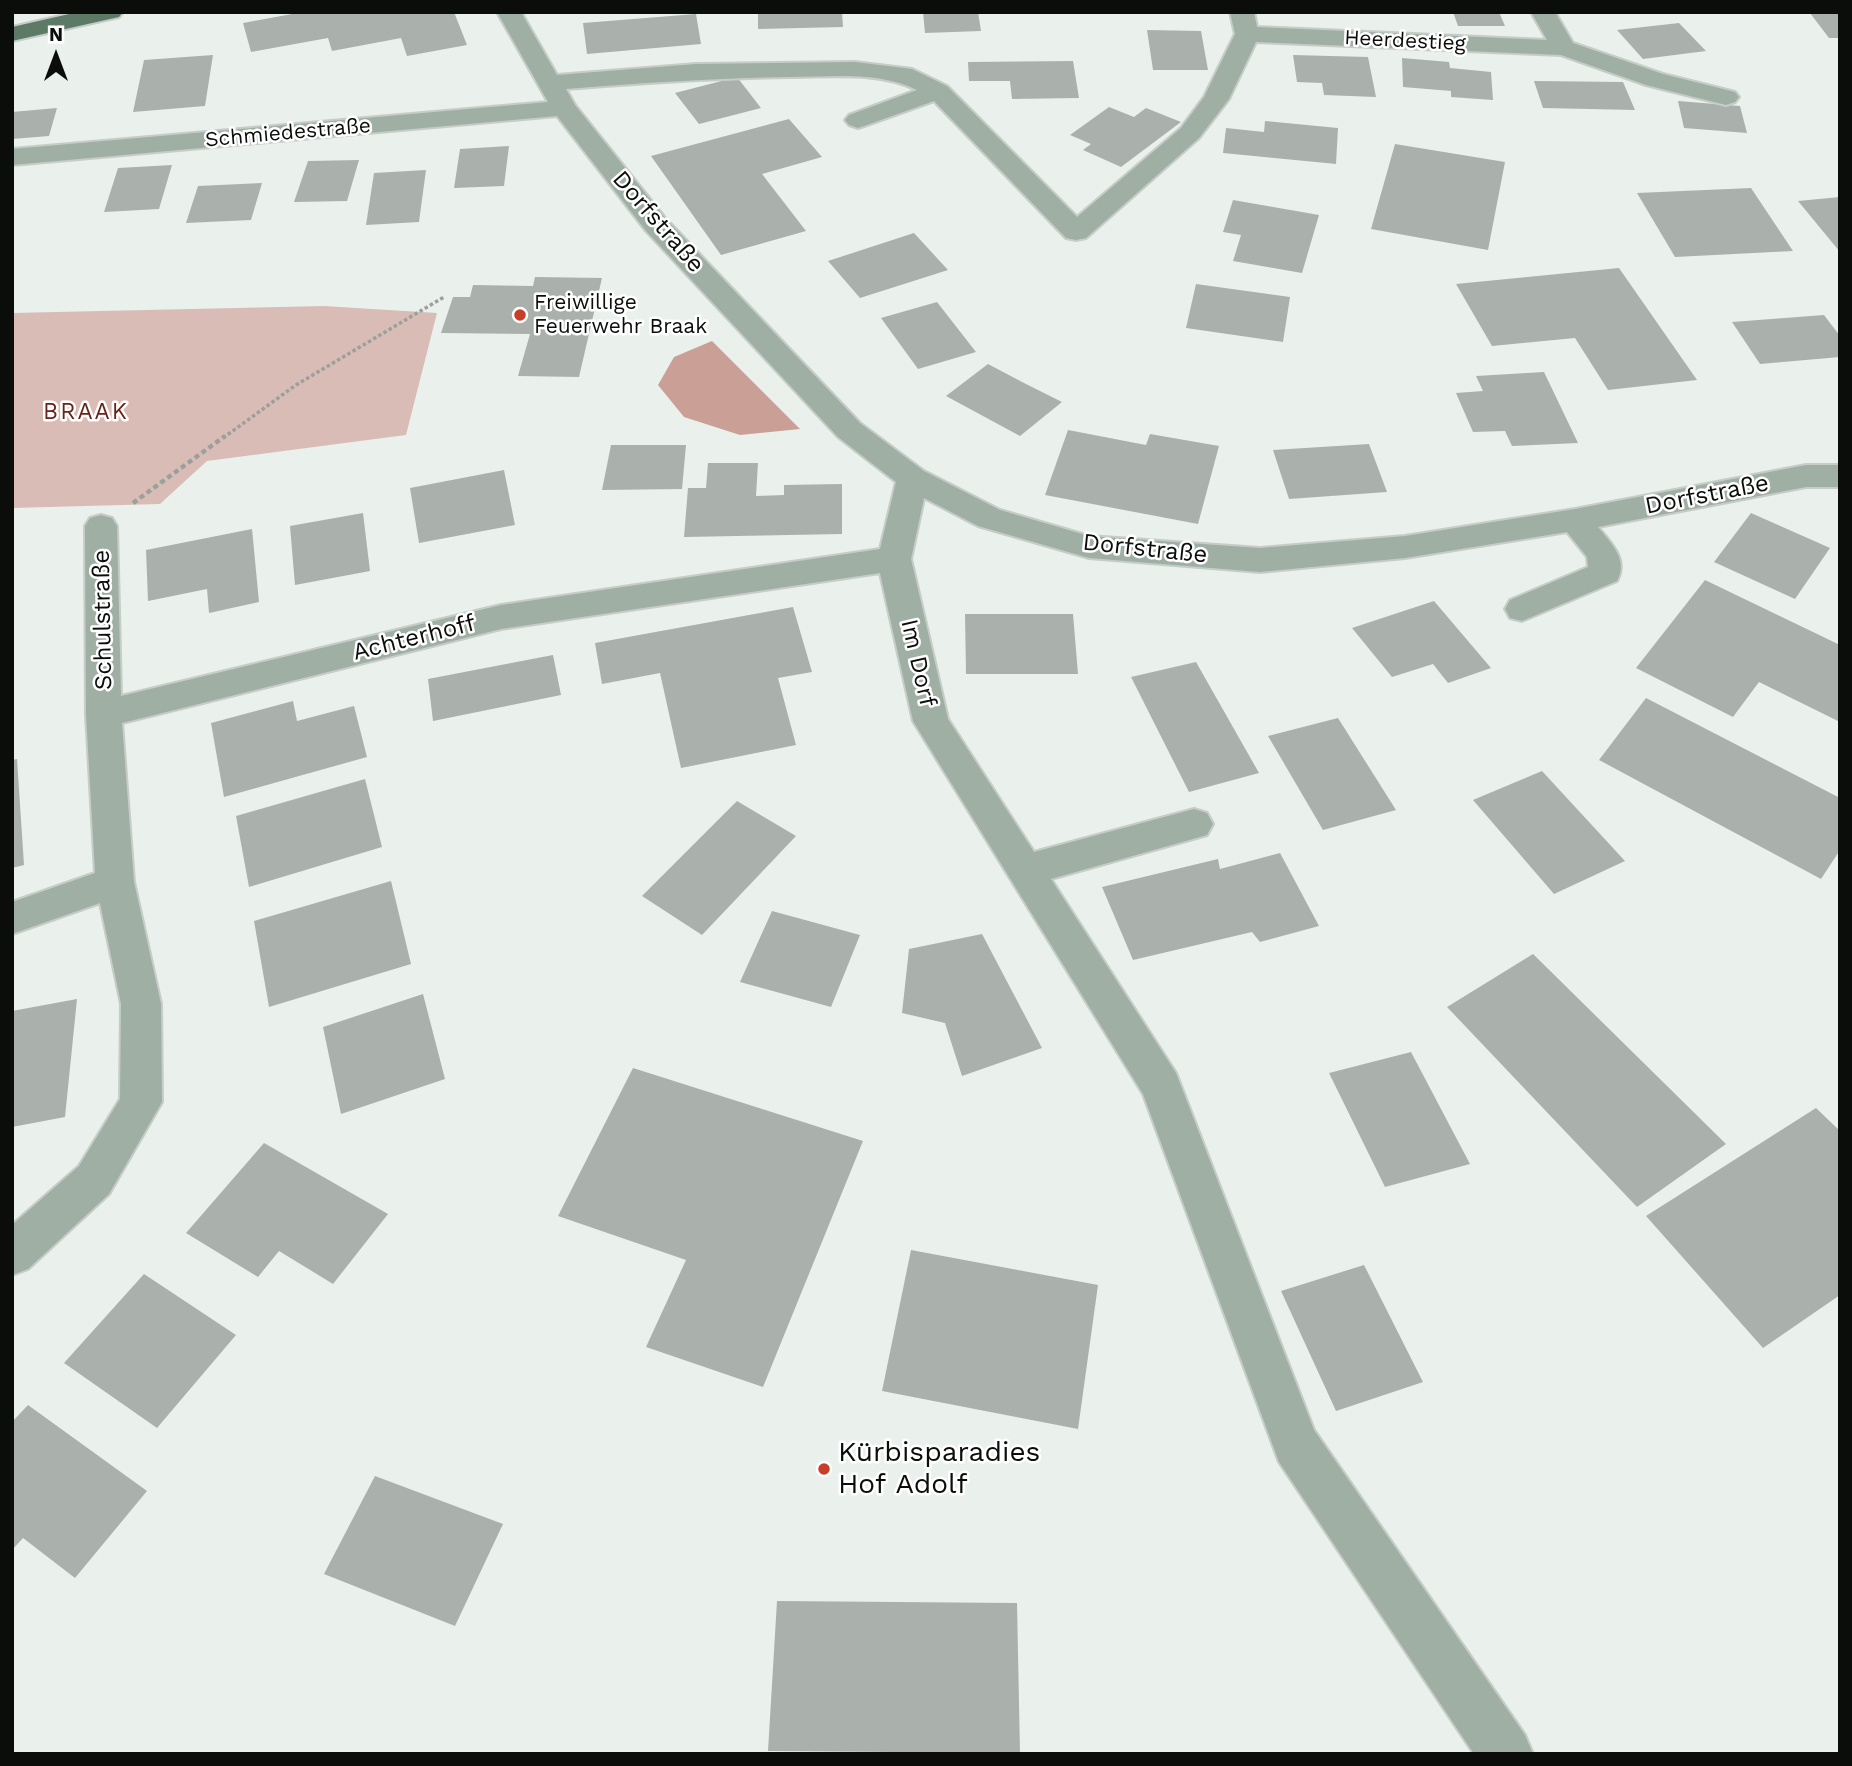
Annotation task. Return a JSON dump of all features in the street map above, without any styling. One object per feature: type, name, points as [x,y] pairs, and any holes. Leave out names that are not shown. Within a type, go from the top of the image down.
[{"type":"main road","points":[[12,34],[111,12]]},
{"type":"street","name":"Dorfstraße","points":[[509,12],[556,96],[656,225],[849,430],[913,479],[989,518],[1089,547],[1260,560],[1405,547],[1575,520],[1806,476],[1840,476]]},
{"type":"street","points":[[1543,12],[1564,48]]},
{"type":"street","name":"Heerdestieg","points":[[938,91],[1076,232],[1190,133],[1216,99],[1244,23],[1564,48],[1655,80],[1726,97]]},
{"type":"street","points":[[556,96],[696,71],[855,69],[903,74],[938,91]]},
{"type":"street","points":[[858,120],[938,91]]},
{"type":"street","name":"Schmiedestraße","points":[[12,157],[556,96]]},
{"type":"street","name":"Im Dorf","points":[[913,479],[894,559],[931,721],[1161,1086],[1296,1445],[1506,1754]]},
{"type":"street","points":[[1522,609],[1605,573],[1603,555],[1575,520]]},
{"type":"street","name":"Schulstraße","points":[[101,526],[104,714]]},
{"type":"street","name":"Achterhoff","points":[[104,714],[501,617],[894,559]]},
{"type":"street","points":[[12,1254],[94,1180],[141,1102],[141,1004],[115,882],[104,714]]},
{"type":"street","points":[[1027,870],[1194,824]]},
{"type":"street","points":[[12,918],[115,882]]},
{"type":"path","points":[[101,526],[296,385],[444,297]]},
{"type":"shaded area","points":[[324,306],[437,313],[406,435],[207,461],[160,504],[12,508],[12,313]]},
{"type":"shaded area","points":[[712,341],[800,429],[740,435],[684,417],[658,385],[674,357]]},
{"type":"building","points":[[303,12],[454,12],[467,45],[407,56],[401,38],[332,51],[328,38],[251,52],[243,23]]},
{"type":"building","points":[[758,12],[842,12],[843,27],[758,29]]},
{"type":"building","points":[[923,12],[978,12],[981,31],[925,33]]},
{"type":"building","points":[[1453,12],[1499,12],[1505,26],[1458,26]]},
{"type":"building","points":[[1840,12],[1840,38],[1829,38],[1810,13]]},
{"type":"building","points":[[696,14],[701,44],[587,54],[583,23]]},
{"type":"building","points":[[1679,23],[1706,51],[1643,59],[1617,30]]},
{"type":"building","points":[[1147,30],[1201,31],[1208,70],[1153,70]]},
{"type":"building","points":[[213,55],[205,106],[133,112],[144,60]]},
{"type":"building","points":[[1293,55],[1368,57],[1376,97],[1324,95],[1322,83],[1297,82]]},
{"type":"building","points":[[1402,58],[1449,62],[1450,68],[1491,72],[1493,100],[1451,97],[1451,91],[1403,87]]},
{"type":"building","points":[[1073,61],[1079,98],[1012,99],[1010,81],[969,81],[968,62]]},
{"type":"building","points":[[737,77],[761,108],[699,124],[675,93]]},
{"type":"building","points":[[1534,81],[1623,82],[1635,110],[1543,108]]},
{"type":"building","points":[[1678,101],[1740,106],[1747,133],[1684,128]]},
{"type":"building","points":[[1109,107],[1134,117],[1146,108],[1181,122],[1121,167],[1083,150],[1091,144],[1070,135]]},
{"type":"building","points":[[57,108],[49,136],[12,139],[12,112]]},
{"type":"building","points":[[789,119],[822,157],[762,174],[806,231],[721,255],[651,156]]},
{"type":"building","points":[[1265,121],[1338,128],[1336,164],[1223,153],[1226,128],[1264,132]]},
{"type":"building","points":[[1395,144],[1505,162],[1488,250],[1371,229]]},
{"type":"building","points":[[509,146],[504,186],[454,188],[460,149]]},
{"type":"building","points":[[359,160],[347,201],[294,202],[308,161]]},
{"type":"building","points":[[172,165],[159,209],[104,212],[118,168]]},
{"type":"building","points":[[426,170],[419,222],[366,225],[374,173]]},
{"type":"building","points":[[262,183],[251,220],[186,223],[198,186]]},
{"type":"building","points":[[1751,188],[1793,251],[1675,257],[1637,193]]},
{"type":"building","points":[[1840,197],[1840,252],[1798,201]]},
{"type":"building","points":[[1233,200],[1319,215],[1302,273],[1233,261],[1241,235],[1223,232]]},
{"type":"building","points":[[914,233],[948,270],[860,298],[828,261]]},
{"type":"building","points":[[1619,268],[1697,380],[1608,390],[1575,338],[1492,346],[1456,284]]},
{"type":"building","name":"Freiwillige Feuerwehr Braak","points":[[535,277],[602,278],[579,377],[518,376],[530,334],[441,333],[453,297],[470,297],[473,285],[533,286]]},
{"type":"building","points":[[1196,284],[1290,297],[1283,342],[1186,328]]},
{"type":"building","points":[[937,302],[976,352],[918,369],[881,318]]},
{"type":"building","points":[[1824,315],[1840,336],[1840,357],[1760,364],[1732,322]]},
{"type":"building","points":[[988,364],[1062,402],[1020,436],[946,396]]},
{"type":"building","points":[[1544,372],[1578,443],[1512,446],[1505,431],[1473,432],[1456,393],[1483,391],[1476,376]]},
{"type":"building","points":[[1068,430],[1146,445],[1150,434],[1219,446],[1198,524],[1045,495]]},
{"type":"building","points":[[1369,444],[1387,492],[1289,499],[1273,450]]},
{"type":"building","points":[[611,445],[686,445],[682,489],[602,490]]},
{"type":"building","points":[[708,463],[758,463],[756,496],[784,495],[784,485],[842,484],[842,534],[684,537],[688,488],[706,488]]},
{"type":"building","points":[[504,470],[515,525],[419,543],[410,488]]},
{"type":"building","points":[[363,513],[370,571],[295,585],[290,526]]},
{"type":"building","points":[[1751,513],[1830,548],[1795,599],[1714,562]]},
{"type":"building","points":[[252,529],[259,602],[209,613],[207,589],[148,601],[146,550]]},
{"type":"building","points":[[1705,580],[1840,645],[1840,722],[1759,682],[1733,717],[1636,668]]},
{"type":"building","points":[[1434,601],[1491,668],[1448,683],[1433,664],[1392,677],[1352,628]]},
{"type":"building","points":[[793,607],[812,672],[778,678],[796,745],[681,768],[660,673],[602,684],[595,643]]},
{"type":"building","points":[[965,614],[1073,614],[1078,674],[966,674]]},
{"type":"building","points":[[553,655],[561,695],[433,721],[428,679]]},
{"type":"building","points":[[1196,662],[1259,773],[1189,792],[1131,677]]},
{"type":"building","points":[[1646,698],[1840,798],[1840,850],[1821,879],[1599,760]]},
{"type":"building","points":[[293,701],[297,721],[354,706],[367,757],[224,797],[211,723]]},
{"type":"building","points":[[1338,718],[1396,810],[1323,830],[1268,736]]},
{"type":"building","points":[[17,759],[24,865],[12,868],[12,760]]},
{"type":"building","points":[[1542,771],[1625,861],[1554,894],[1473,800]]},
{"type":"building","points":[[365,779],[382,847],[249,887],[236,816]]},
{"type":"building","points":[[737,801],[796,836],[702,935],[642,896]]},
{"type":"building","points":[[1280,853],[1319,926],[1260,942],[1252,932],[1133,960],[1102,887],[1218,859],[1220,869]]},
{"type":"building","points":[[391,881],[411,964],[269,1007],[254,921]]},
{"type":"building","points":[[772,911],[860,935],[831,1007],[740,982]]},
{"type":"building","points":[[982,934],[1042,1048],[962,1076],[945,1023],[902,1013],[909,949]]},
{"type":"building","points":[[1533,954],[1726,1144],[1637,1207],[1447,1007]]},
{"type":"building","points":[[423,994],[445,1079],[341,1114],[323,1027]]},
{"type":"building","points":[[77,999],[65,1117],[12,1127],[12,1011]]},
{"type":"building","points":[[1411,1052],[1470,1164],[1385,1187],[1329,1073]]},
{"type":"building","points":[[633,1068],[863,1141],[763,1387],[646,1347],[686,1260],[558,1216]]},
{"type":"building","points":[[1816,1108],[1840,1131],[1840,1295],[1763,1348],[1646,1216]]},
{"type":"building","points":[[264,1143],[388,1214],[333,1284],[279,1251],[258,1277],[186,1233]]},
{"type":"building","points":[[911,1250],[1098,1285],[1078,1429],[882,1391]]},
{"type":"building","points":[[1364,1265],[1423,1382],[1336,1411],[1281,1291]]},
{"type":"building","points":[[144,1274],[236,1335],[157,1428],[64,1363]]},
{"type":"building","points":[[28,1405],[147,1491],[75,1578],[23,1538],[12,1550],[12,1422]]},
{"type":"building","points":[[375,1476],[503,1524],[455,1626],[324,1574]]},
{"type":"building","points":[[777,1601],[1017,1603],[1020,1753],[768,1751]]},
{"type":"place","name":"Freiwillige Feuerwehr Braak","points":[[520,315]]},
{"type":"place","name":"Kürbisparadies Hof Adolf","points":[[824,1469]]},
{"type":"district","name":"BRAAK","points":[[86,412]]}]
